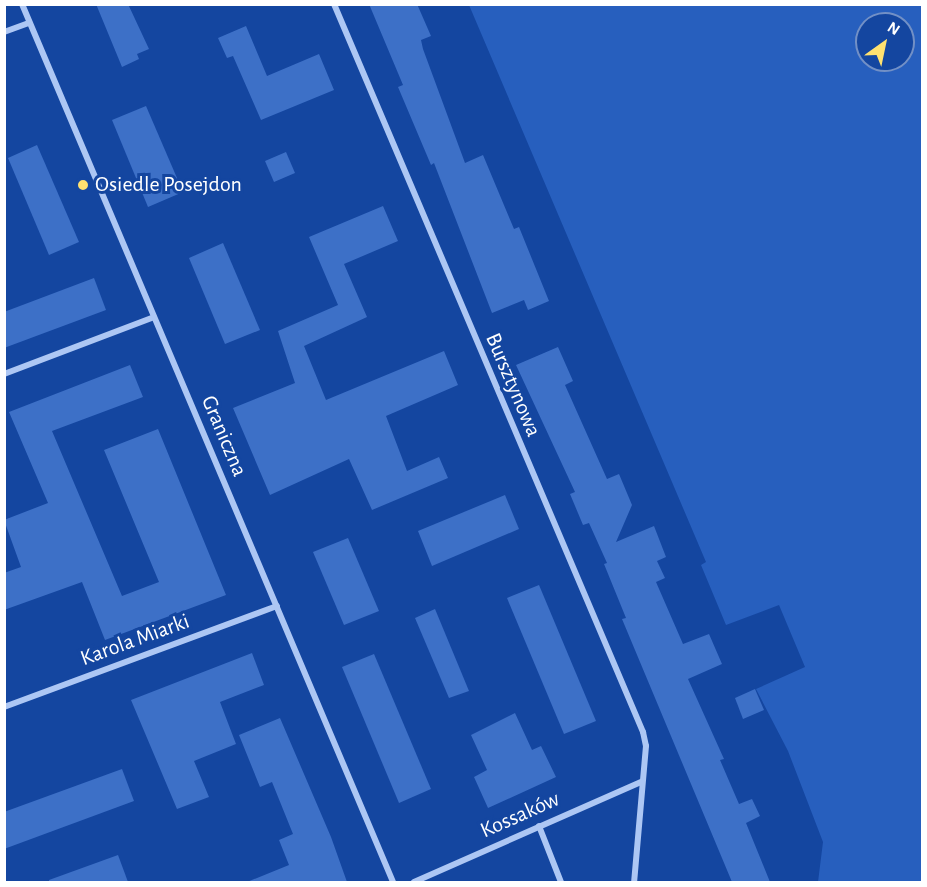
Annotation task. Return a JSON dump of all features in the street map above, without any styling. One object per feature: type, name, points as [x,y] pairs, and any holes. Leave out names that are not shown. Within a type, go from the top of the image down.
[{"type":"street","name":"Graniczna","points":[[22,4],[393,882]]},
{"type":"street","name":"Bursztynowa","points":[[334,4],[643,732],[646,746],[641,782],[634,882]]},
{"type":"street","points":[[4,32],[29,23]]},
{"type":"street","points":[[4,374],[154,317]]},
{"type":"street","name":"Karola Miarki","points":[[4,707],[277,606]]},
{"type":"street","name":"Kossaków","points":[[414,882],[641,782]]},
{"type":"street","points":[[539,826],[561,882]]},
{"type":"shaded area","points":[[469,5],[922,5],[922,882],[818,882],[823,842],[788,751],[756,689],[805,667],[779,605],[726,625],[701,565],[706,562]]},
{"type":"building","points":[[96,4],[128,4],[149,49],[137,54],[139,59],[122,67]]},
{"type":"building","points":[[369,4],[417,4],[431,36],[421,40],[423,49],[465,163],[483,155],[514,229],[519,227],[549,301],[528,310],[524,300],[492,313],[434,163],[431,165],[398,87],[403,85]]},
{"type":"building","points":[[246,26],[267,76],[319,54],[334,90],[261,120],[233,56],[227,58],[218,38]]},
{"type":"building","points":[[146,106],[183,192],[148,207],[112,120]]},
{"type":"building","points":[[37,145],[79,242],[49,255],[8,158]]},
{"type":"building","points":[[286,152],[295,173],[274,182],[265,161]]},
{"type":"building","points":[[383,206],[398,241],[344,264],[367,317],[304,346],[326,400],[444,351],[458,385],[386,416],[407,471],[439,457],[448,478],[372,510],[349,459],[270,495],[233,408],[295,383],[278,331],[338,305],[309,237]]},
{"type":"building","points":[[223,243],[260,330],[225,344],[189,258]]},
{"type":"building","points":[[94,278],[106,310],[4,348],[4,312]]},
{"type":"building","points":[[558,347],[573,381],[565,385],[607,479],[619,474],[632,505],[616,542],[654,526],[666,557],[657,561],[665,578],[656,582],[683,644],[709,634],[722,664],[688,679],[724,759],[720,760],[739,804],[752,799],[760,816],[746,823],[770,882],[732,882],[622,619],[626,618],[604,564],[607,563],[589,523],[583,525],[570,494],[575,492],[516,365]]},
{"type":"building","points":[[130,365],[143,397],[52,431],[122,596],[159,582],[104,450],[158,429],[226,595],[105,640],[82,582],[4,610],[4,573],[21,567],[4,520],[48,503],[9,412]]},
{"type":"building","points":[[505,495],[519,529],[432,566],[418,531]]},
{"type":"building","points":[[348,538],[379,611],[344,625],[313,552]]},
{"type":"building","points":[[539,585],[596,721],[564,734],[507,598]]},
{"type":"building","points":[[435,609],[469,691],[449,698],[415,618]]},
{"type":"building","points":[[252,653],[264,685],[220,702],[236,744],[194,761],[209,797],[177,809],[131,700]]},
{"type":"building","points":[[374,654],[431,789],[399,803],[342,667]]},
{"type":"building","points":[[755,689],[764,710],[743,719],[735,698]]},
{"type":"building","points":[[515,713],[532,750],[541,746],[556,777],[488,808],[474,777],[487,770],[471,735]]},
{"type":"building","points":[[280,718],[331,837],[347,882],[247,882],[289,865],[279,840],[293,834],[272,782],[260,787],[239,735]]},
{"type":"building","points":[[122,769],[134,801],[4,849],[4,812]]},
{"type":"building","points":[[118,855],[128,882],[49,882],[49,880]]},
{"type":"place","name":"Osiedle Posejdon","points":[[83,185]]}]
